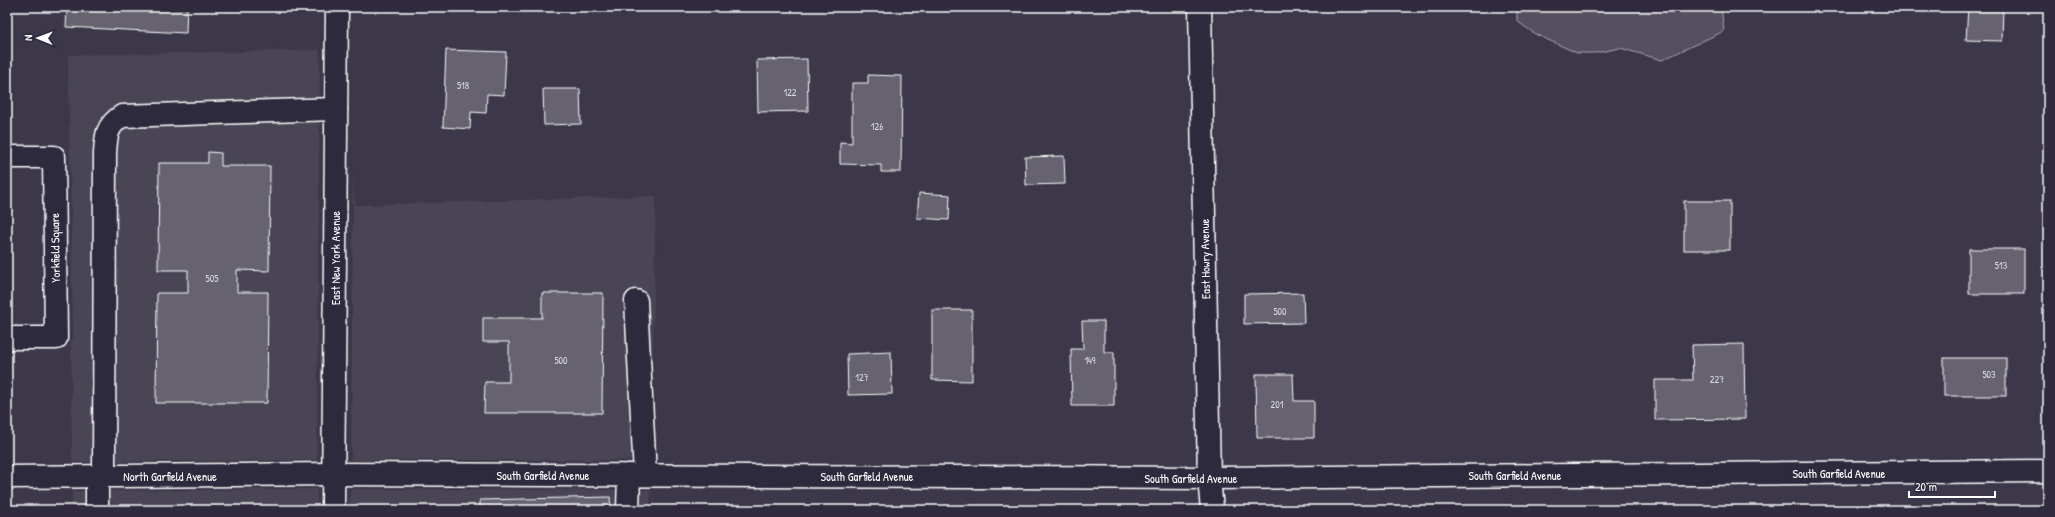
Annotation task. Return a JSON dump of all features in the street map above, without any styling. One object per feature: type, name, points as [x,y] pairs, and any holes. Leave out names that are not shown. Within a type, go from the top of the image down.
[{"type":"street","name":"East New York Avenue","points":[[334,510],[337,7]]},
{"type":"street","name":"East Howry Avenue","points":[[1200,7],[1209,478],[1212,510]]},
{"type":"street","points":[[97,510],[101,476],[104,154],[106,134],[110,125],[122,116],[336,109]]},
{"type":"street","name":"Yorkfield Square","points":[[7,157],[54,157],[56,338],[7,338]]},
{"type":"street","points":[[628,510],[637,475],[636,301]]},
{"type":"street","name":"South Garfield Avenue","points":[[334,474],[1209,478],[2048,471]]},
{"type":"street","name":"North Garfield Avenue","points":[[7,477],[334,474]]},
{"type":"shaded area","points":[[1517,7],[1721,7],[1724,31],[1662,60],[1620,48],[1595,53],[1577,53],[1535,34],[1517,21]]},
{"type":"shaded area","points":[[320,50],[317,460],[72,462],[71,340],[73,338],[68,55]]},
{"type":"shaded area","points":[[353,172],[355,205],[656,196],[651,460],[351,460]]},
{"type":"shaded area","points":[[317,489],[317,510],[7,510],[72,506],[72,491]]},
{"type":"shaded area","points":[[350,489],[650,490],[650,510],[350,510]]},
{"type":"building","points":[[67,7],[187,7],[186,33],[66,27]]},
{"type":"building","points":[[1968,7],[2003,7],[2002,41],[1966,40]]},
{"type":"building","points":[[446,50],[506,52],[504,95],[487,94],[486,113],[471,112],[470,129],[443,127]]},
{"type":"building","points":[[807,59],[808,111],[758,112],[757,60]]},
{"type":"building","points":[[868,75],[902,76],[901,172],[881,172],[881,165],[840,164],[840,142],[852,143],[852,83],[868,83]]},
{"type":"building","points":[[543,89],[580,89],[581,124],[544,125]]},
{"type":"building","points":[[208,152],[221,153],[221,166],[270,166],[269,271],[237,270],[237,292],[268,292],[267,403],[156,403],[157,293],[188,293],[188,270],[158,270],[159,163],[208,163]]},
{"type":"building","points":[[1064,156],[1065,184],[1026,185],[1025,157]]},
{"type":"building","points":[[919,193],[950,195],[949,220],[917,218]]},
{"type":"building","points":[[1684,201],[1730,201],[1730,250],[1684,250]]},
{"type":"building","points":[[1969,249],[2024,249],[2024,294],[1969,294]]},
{"type":"building","points":[[542,293],[603,293],[602,413],[484,413],[485,382],[509,382],[509,342],[483,342],[483,318],[542,318]]},
{"type":"building","points":[[1303,293],[1304,323],[1244,324],[1244,294]]},
{"type":"building","points":[[932,310],[972,310],[972,381],[932,380]]},
{"type":"building","points":[[1082,321],[1104,321],[1104,352],[1114,352],[1114,406],[1072,406],[1071,349],[1083,349]]},
{"type":"building","points":[[1744,344],[1745,419],[1655,420],[1655,380],[1693,380],[1692,345]]},
{"type":"building","points":[[891,352],[892,394],[848,395],[847,354]]},
{"type":"building","points":[[1944,358],[2006,358],[2006,396],[1944,396]]},
{"type":"building","points":[[1256,374],[1293,374],[1294,401],[1314,401],[1314,438],[1257,438]]},
{"type":"building","points":[[610,497],[611,510],[454,510],[480,509],[480,500]]}]
